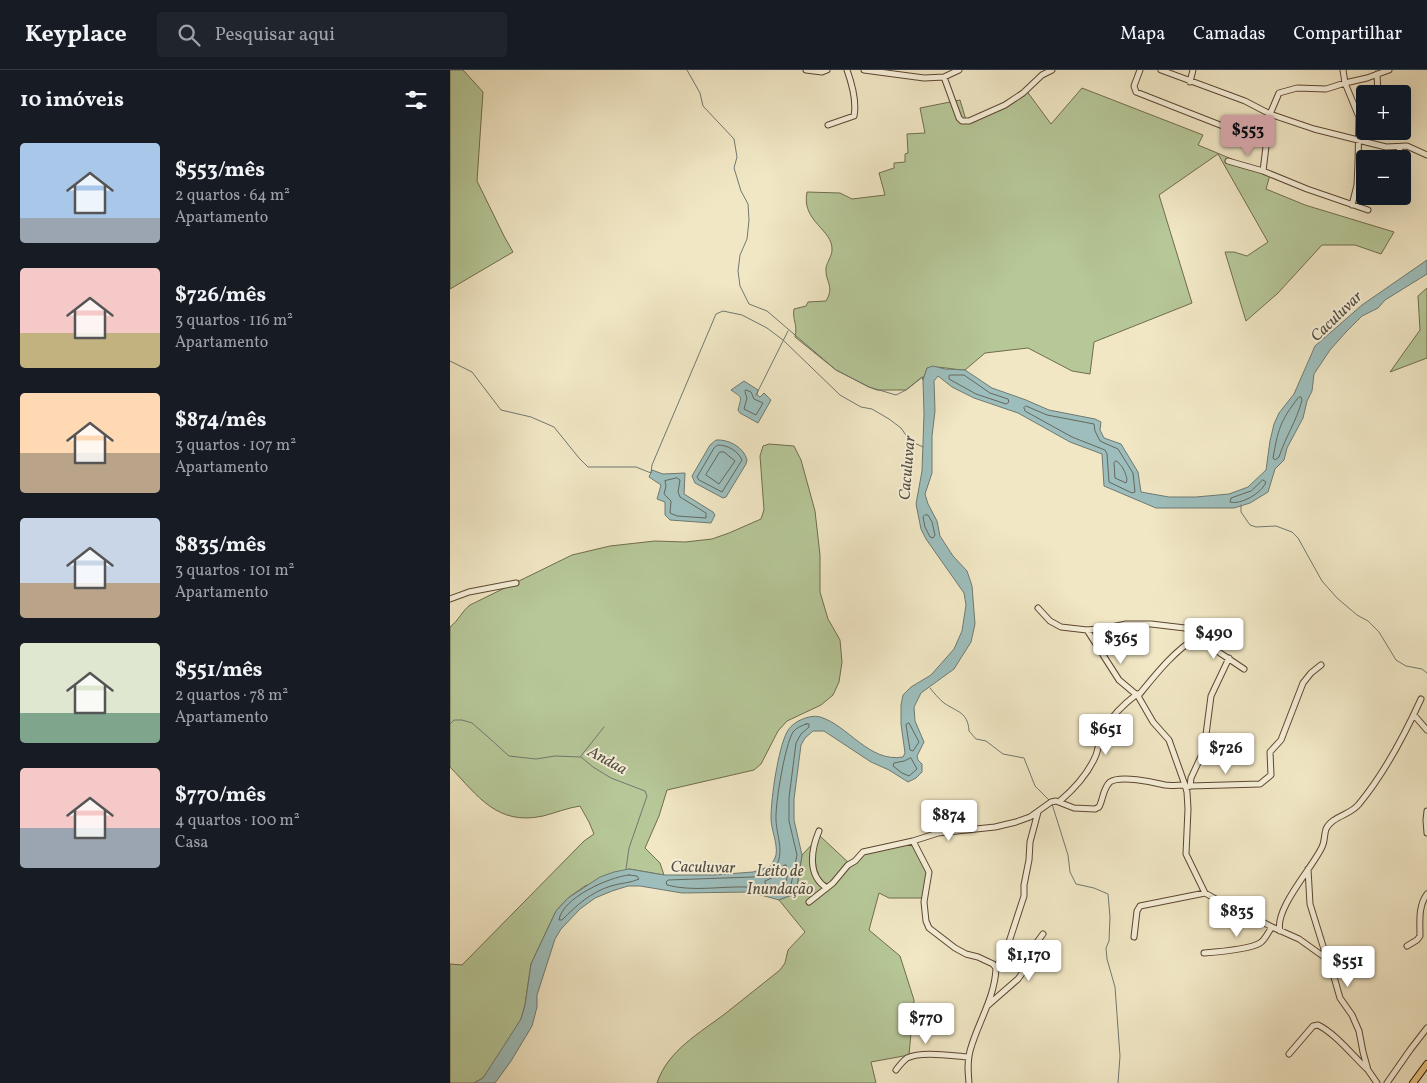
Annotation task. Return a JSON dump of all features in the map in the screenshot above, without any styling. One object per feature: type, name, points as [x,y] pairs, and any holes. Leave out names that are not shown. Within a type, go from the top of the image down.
[{"type":"main road","points":[[1414,1083],[1427,1064]]},
{"type":"street","points":[[806,70],[822,72],[827,70]]},
{"type":"street","points":[[828,125],[854,116],[851,82],[847,70]]},
{"type":"street","points":[[864,70],[907,77],[944,77],[959,70]]},
{"type":"street","points":[[944,77],[959,118],[962,121],[969,121],[1005,105],[1042,75],[1052,70]]},
{"type":"street","points":[[1140,70],[1134,86],[1136,92],[1266,143]]},
{"type":"street","points":[[1161,70],[1245,101],[1270,114],[1314,129],[1356,139]]},
{"type":"street","points":[[1190,82],[1193,70]]},
{"type":"street","points":[[1343,70],[1345,82],[1356,110]]},
{"type":"street","points":[[1263,171],[1270,114],[1279,94],[1297,88],[1326,89],[1389,70]]},
{"type":"street","points":[[1378,74],[1378,85]]},
{"type":"street","points":[[1352,205],[1357,177],[1358,140]]},
{"type":"street","points":[[1362,140],[1386,147],[1407,146],[1427,155]]},
{"type":"street","points":[[1399,150],[1400,146]]},
{"type":"street","points":[[1228,161],[1263,171],[1307,189],[1368,210]]},
{"type":"street","points":[[450,599],[469,592],[516,584]]},
{"type":"street","points":[[1038,608],[1056,626],[1087,630],[1126,624],[1150,624],[1186,628],[1196,637],[1244,669]]},
{"type":"street","points":[[1096,644],[1108,628]]},
{"type":"street","points":[[1087,630],[1119,680],[1137,695],[1152,722],[1171,744],[1177,765],[1187,787],[1186,854],[1205,893],[1299,939],[1327,959]]},
{"type":"street","points":[[1060,801],[1071,792],[1087,770],[1096,755],[1104,729],[1120,707],[1137,695],[1165,663],[1184,645],[1196,637]]},
{"type":"street","points":[[1187,787],[1204,750],[1211,696],[1229,658]]},
{"type":"street","points":[[809,902],[839,877],[848,864],[855,861],[863,852],[913,841],[938,833],[995,827],[1016,822],[1038,812],[1051,802],[1060,801],[1074,808],[1095,809],[1099,807],[1105,789],[1112,781],[1142,781],[1187,787],[1260,784],[1268,779],[1272,772],[1270,752],[1281,740],[1303,683],[1321,665]]},
{"type":"street","points":[[1280,931],[1279,920],[1308,868],[1321,849],[1326,829],[1331,822],[1352,812],[1361,802],[1384,770],[1421,699]]},
{"type":"street","points":[[1414,715],[1427,730]]},
{"type":"street","points":[[1427,811],[1427,833]]},
{"type":"street","points":[[968,1083],[969,1057],[996,968],[1007,948],[1024,896],[1030,842],[1038,812]]},
{"type":"street","points":[[819,831],[813,847],[813,870],[820,883],[827,888]]},
{"type":"street","points":[[913,841],[929,872],[924,902],[926,921],[929,928],[955,948],[993,964],[996,968]]},
{"type":"street","points":[[1308,868],[1310,904],[1340,998],[1352,1015],[1359,1032],[1368,1070]]},
{"type":"street","points":[[1134,937],[1138,908],[1140,906],[1205,893]]},
{"type":"street","points":[[1407,946],[1420,936],[1421,910],[1427,894]]},
{"type":"street","points":[[1204,953],[1259,944],[1264,940],[1272,927]]},
{"type":"street","points":[[986,1006],[1018,979],[1033,948],[1043,934]]},
{"type":"street","points":[[1289,1054],[1313,1026],[1318,1025],[1335,1036],[1368,1070],[1376,1083]]},
{"type":"street","points":[[1388,1083],[1427,1028]]},
{"type":"street","points":[[896,1070],[905,1059],[922,1055],[969,1057]]},
{"type":"green space","points":[[450,70],[463,70],[483,92],[477,181],[513,252],[450,289]]},
{"type":"green space","points":[[1082,88],[1203,135],[1198,145],[1270,175],[1266,189],[1305,205],[1394,232],[1381,254],[1355,245],[1322,245],[1278,293],[1246,321],[1225,252],[1234,252],[1247,256],[1268,242],[1218,154],[1159,195],[1192,303],[1094,342],[1090,374],[1072,371],[1028,348],[985,353],[965,370],[927,368],[923,380],[922,377],[906,390],[877,390],[836,370],[795,337],[794,309],[806,306],[808,302],[826,301],[830,291],[826,268],[832,252],[831,243],[809,211],[806,202],[807,192],[840,193],[852,199],[885,195],[879,173],[894,168],[894,163],[905,162],[905,154],[908,153],[907,134],[925,133],[920,108],[960,100],[966,120],[996,107],[1026,90],[1051,124]]},
{"type":"green space","points":[[1427,288],[1427,358],[1390,372],[1420,330],[1418,296]]},
{"type":"green space","points":[[769,444],[794,446],[801,460],[815,511],[820,555],[820,592],[828,619],[840,640],[842,662],[839,682],[833,695],[821,705],[787,721],[778,731],[761,764],[754,770],[667,790],[659,816],[645,848],[660,863],[664,875],[629,869],[585,886],[568,898],[556,911],[531,964],[521,1019],[502,1051],[483,1078],[474,1083],[450,1083],[450,964],[462,965],[584,841],[594,834],[580,806],[543,816],[527,818],[513,817],[501,813],[480,798],[450,767],[450,627],[470,605],[572,555],[610,546],[655,541],[685,542],[712,539],[761,519],[764,510],[760,456],[763,446]]},
{"type":"green space","points":[[820,836],[850,864],[861,854],[913,841],[929,872],[924,898],[889,898],[879,893],[869,930],[900,956],[914,1000],[909,1055],[871,1062],[876,1083],[657,1083],[669,1061],[686,1043],[780,970],[785,963],[788,950],[805,932],[779,900],[794,894],[802,855]]},
{"type":"water","name":"Leito de Inundação","points":[[1427,260],[1427,274],[1385,300],[1378,308],[1362,316],[1330,350],[1314,374],[1312,391],[1307,401],[1303,418],[1287,448],[1284,460],[1275,469],[1268,492],[1250,503],[1234,508],[1156,508],[1104,486],[1102,454],[1070,442],[1018,413],[974,398],[952,387],[938,376],[934,381],[935,411],[932,436],[932,473],[925,494],[937,521],[940,536],[953,556],[967,571],[972,586],[975,624],[971,642],[954,669],[921,693],[914,707],[915,721],[924,742],[917,756],[922,764],[922,772],[908,782],[889,770],[871,762],[824,731],[813,731],[805,738],[801,745],[794,799],[794,820],[802,855],[794,894],[779,900],[750,892],[682,893],[640,886],[628,886],[595,898],[580,909],[561,929],[555,939],[537,995],[537,1007],[532,1026],[511,1061],[495,1083],[474,1083],[483,1078],[521,1019],[531,964],[556,911],[568,898],[600,877],[629,869],[664,875],[713,875],[753,872],[771,866],[776,856],[771,818],[772,799],[781,750],[789,728],[806,718],[820,717],[840,727],[869,749],[891,757],[903,757],[905,753],[901,724],[901,705],[903,695],[911,687],[931,675],[954,649],[962,631],[966,605],[964,593],[921,529],[916,504],[922,471],[923,380],[927,368],[933,366],[965,370],[992,388],[1049,410],[1095,419],[1101,422],[1100,430],[1104,438],[1121,444],[1138,472],[1141,492],[1169,497],[1229,494],[1248,487],[1266,470],[1274,424],[1279,413],[1294,394],[1315,346],[1362,305]]},
{"type":"water","points":[[744,381],[758,390],[757,395],[760,397],[764,393],[771,400],[758,423],[740,413],[738,410],[740,397],[731,390]]},
{"type":"water","points":[[716,440],[735,445],[743,451],[747,460],[726,497],[723,498],[695,483],[692,476],[710,445]]},
{"type":"water","points":[[652,470],[663,474],[685,473],[684,494],[713,512],[715,515],[711,523],[670,520],[665,515],[665,502],[657,499],[661,485],[649,477]]},
{"type":"waterway","points":[[687,70],[700,93],[703,106],[734,139],[737,157],[734,168],[741,191],[748,204],[747,239],[740,255],[738,271],[740,286],[749,304],[767,311],[836,370],[869,387],[896,395],[924,376]]},
{"type":"waterway","name":"Caculuvar","points":[[450,361],[472,372],[501,410],[531,417],[554,427],[588,467],[636,467],[651,473],[652,465],[716,314],[723,311],[742,315],[767,328],[783,340],[840,395],[861,407],[872,409],[889,419],[901,428],[910,441],[923,447]]},
{"type":"waterway","points":[[756,395],[788,331]]},
{"type":"waterway","points":[[1241,505],[1241,512],[1250,525],[1256,527],[1276,526],[1292,532],[1298,538],[1322,581],[1337,598],[1357,615],[1368,621],[1379,632],[1396,660],[1406,666],[1422,669],[1427,673]]},
{"type":"waterway","points":[[930,688],[944,703],[964,716],[969,731],[976,739],[986,741],[1003,754],[1024,758],[1035,786],[1050,801]]},
{"type":"waterway","name":"Andaa","points":[[450,724],[454,720],[472,723],[509,756],[536,759],[555,756],[581,757],[611,778],[645,791],[647,796],[629,848],[626,869]]},
{"type":"waterway","points":[[581,756],[604,727]]},
{"type":"waterway","points":[[1052,804],[1068,855],[1070,872],[1076,884],[1094,888],[1108,894],[1110,917],[1109,941],[1106,948],[1115,987],[1120,1056],[1118,1083]]}]
